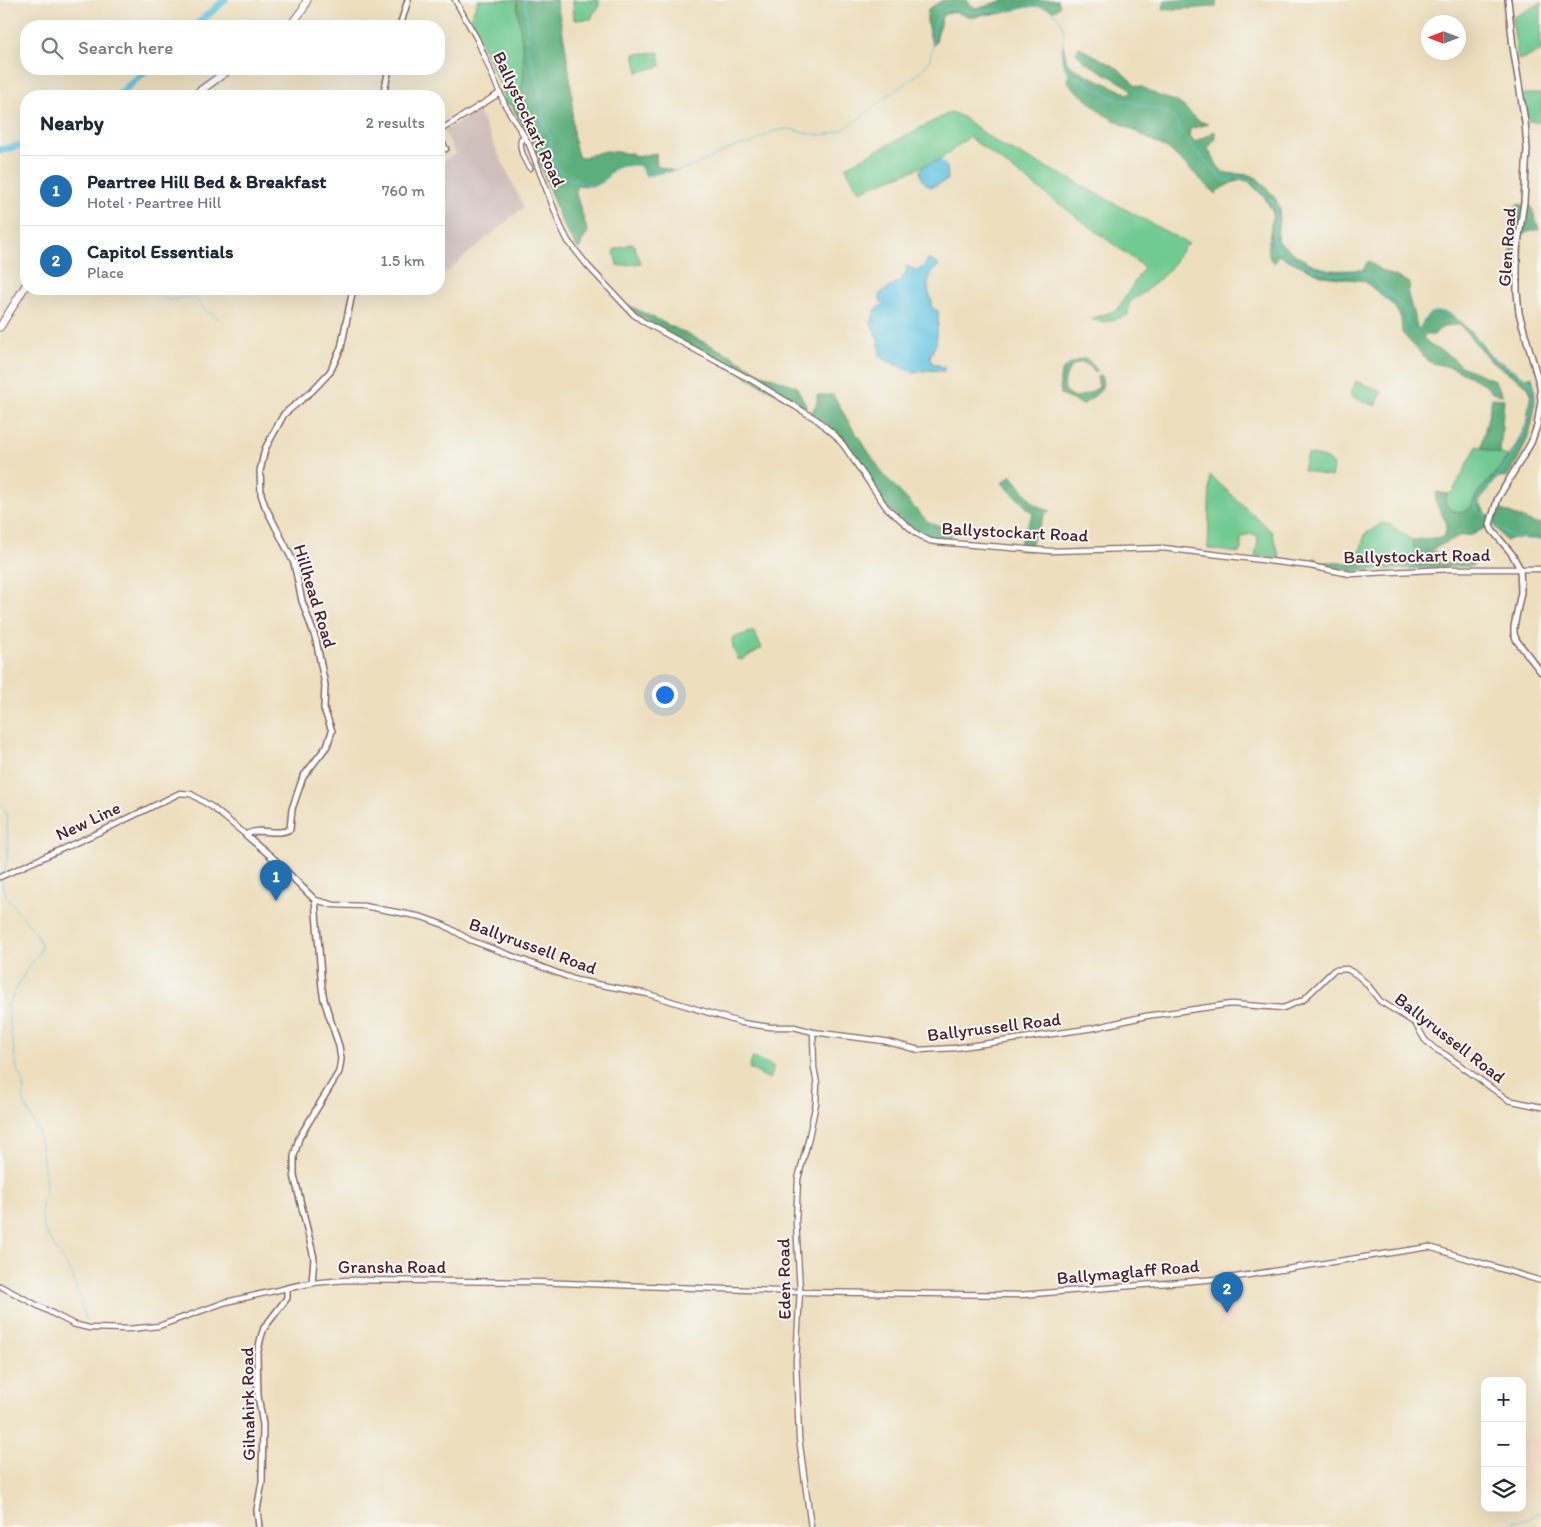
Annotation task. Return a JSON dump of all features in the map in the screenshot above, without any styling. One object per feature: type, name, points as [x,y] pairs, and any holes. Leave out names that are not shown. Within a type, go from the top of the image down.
[{"type":"highway","points":[[295,20],[307,0]]},
{"type":"highway","points":[[201,90],[222,75]]},
{"type":"highway","points":[[0,327],[20,295]]},
{"type":"street","points":[[402,20],[408,0]]},
{"type":"street","name":"Ballystockart Road","points":[[455,0],[477,39],[505,105],[525,137],[542,174],[555,216],[568,241],[588,266],[634,315],[753,381],[816,419],[844,446],[886,506],[917,534],[930,541],[1018,550],[1051,551],[1164,548],[1310,566],[1350,574],[1378,571],[1541,569]]},
{"type":"street","name":"Glen Road","points":[[1508,0],[1527,149],[1524,202],[1517,250],[1517,292],[1519,313],[1540,386],[1540,401],[1537,426],[1531,443],[1498,498],[1490,524],[1492,530],[1518,562],[1520,568]]},
{"type":"street","points":[[384,90],[388,75]]},
{"type":"street","points":[[445,127],[500,93]]},
{"type":"street","points":[[525,137],[521,139],[520,144],[530,168]]},
{"type":"street","name":"Hillhead Road","points":[[246,835],[253,832],[284,832],[290,829],[292,809],[304,777],[327,746],[332,735],[324,709],[325,685],[321,660],[302,602],[294,563],[265,506],[261,494],[260,477],[265,449],[284,414],[312,392],[330,372],[341,348],[352,295]]},
{"type":"street","points":[[1520,568],[1521,592],[1514,634],[1517,641],[1541,672]]},
{"type":"street","name":"New Line","points":[[0,877],[106,829],[175,795],[188,792],[212,807],[246,835]]},
{"type":"street","points":[[246,835],[273,858],[315,900],[324,1000],[339,1046],[341,1059],[339,1072],[299,1138],[294,1156],[294,1174],[314,1258],[312,1283]]},
{"type":"street","name":"Ballyrussell Road","points":[[315,900],[334,905],[364,906],[422,917],[444,925],[470,940],[576,980],[648,994],[742,1023],[794,1028],[884,1041],[919,1050],[955,1048],[1094,1028],[1146,1016],[1199,1008],[1239,1004],[1284,1008],[1303,1000],[1329,973],[1342,968],[1357,975],[1380,1001],[1414,1023],[1430,1045],[1502,1096],[1512,1102],[1541,1107]]},
{"type":"street","name":"Eden Road","points":[[811,1527],[799,1438],[796,1361],[800,1292],[796,1195],[816,1103],[813,1032]]},
{"type":"street","name":"Ballymaglaff Road","points":[[800,1292],[1020,1294],[1229,1278],[1428,1247],[1541,1281]]},
{"type":"street","name":"Gransha Road","points":[[0,1286],[73,1324],[90,1328],[129,1329],[159,1326],[226,1302],[287,1288],[312,1283],[346,1280],[536,1282],[800,1292]]},
{"type":"street","name":"Gilnahirk Road","points":[[259,1527],[258,1510],[262,1482],[263,1431],[258,1396],[259,1345],[264,1328],[288,1298],[287,1288]]},
{"type":"shaded area","points":[[478,111],[524,207],[445,273],[445,160],[456,154],[445,130]]},
{"type":"shaded area","points":[[1228,1305],[1232,1309],[1239,1311],[1239,1314],[1235,1315],[1233,1322],[1218,1328],[1218,1306]]},
{"type":"shaded area","points":[[1531,1434],[1541,1442],[1539,1447],[1541,1455],[1527,1470],[1534,1480],[1526,1485],[1526,1438],[1528,1439]]},
{"type":"green space","points":[[478,0],[517,0],[523,51],[523,77],[518,102],[505,105],[503,91],[470,19]]},
{"type":"green space","points":[[517,0],[556,0],[567,60],[572,96],[574,135],[579,158],[607,151],[632,153],[634,157],[656,153],[657,166],[674,171],[646,176],[639,165],[623,166],[615,169],[600,184],[592,186],[576,185],[576,194],[588,233],[582,241],[579,251],[562,223],[529,135],[510,104],[518,102],[523,77],[523,51]]},
{"type":"green space","points":[[573,0],[599,0],[599,8],[594,12],[591,19],[574,20]]},
{"type":"green space","points":[[943,0],[967,0],[977,9],[1003,0],[1058,0],[1060,7],[1053,11],[1046,8],[1032,7],[974,17],[950,12],[942,16],[933,46],[927,23],[928,9]]},
{"type":"green space","points":[[1165,0],[1217,0],[1216,7],[1163,10]]},
{"type":"green space","points":[[1541,3],[1541,52],[1518,60],[1512,18]]},
{"type":"green space","points":[[1063,44],[1067,63],[1073,68],[1128,94],[1131,93],[1127,86],[1085,62],[1076,53],[1079,47],[1119,69],[1136,86],[1177,102],[1195,118],[1208,124],[1190,129],[1189,137],[1195,142],[1215,131],[1215,138],[1208,149],[1219,168],[1225,173],[1249,175],[1257,178],[1274,196],[1280,208],[1277,240],[1295,254],[1308,262],[1330,270],[1363,270],[1368,261],[1383,271],[1410,283],[1408,295],[1418,330],[1429,314],[1446,312],[1454,316],[1479,340],[1489,355],[1526,378],[1532,376],[1535,403],[1530,429],[1521,454],[1507,478],[1498,477],[1479,502],[1486,514],[1491,516],[1487,527],[1472,535],[1459,536],[1417,557],[1412,540],[1444,537],[1447,524],[1435,501],[1437,492],[1446,494],[1445,503],[1452,511],[1461,512],[1471,508],[1476,495],[1514,449],[1526,425],[1531,393],[1527,386],[1489,359],[1460,325],[1445,327],[1434,335],[1425,335],[1423,338],[1432,346],[1450,356],[1461,366],[1494,380],[1503,395],[1492,393],[1486,385],[1453,368],[1429,362],[1402,333],[1401,318],[1394,306],[1364,281],[1323,276],[1278,255],[1274,263],[1270,259],[1268,247],[1273,213],[1265,198],[1248,181],[1242,180],[1231,183],[1217,191],[1216,194],[1171,151],[1103,114],[1067,82],[1069,73],[1064,67],[1062,60]]},
{"type":"green space","points":[[659,52],[661,66],[638,72],[634,54]]},
{"type":"green space","points":[[1524,94],[1541,94],[1541,122],[1528,121]]},
{"type":"green space","points":[[951,112],[961,116],[999,144],[1068,178],[1189,244],[1162,277],[1129,303],[1128,315],[1105,322],[1090,319],[1117,310],[1144,267],[969,137],[940,160],[859,191],[845,167]]},
{"type":"green space","points":[[1517,204],[1531,206],[1539,229],[1521,234],[1522,260],[1511,260],[1511,225]]},
{"type":"green space","points":[[633,243],[641,263],[617,265],[614,250]]},
{"type":"green space","points":[[628,305],[732,356],[762,374],[796,386],[806,405],[804,409],[645,320]]},
{"type":"green space","points":[[1082,359],[1087,359],[1098,371],[1095,373],[1085,364],[1076,364],[1069,370],[1065,380],[1065,389],[1070,396],[1081,396],[1099,387],[1097,377],[1100,374],[1103,384],[1099,392],[1083,405],[1061,395],[1060,381],[1065,367]]},
{"type":"green space","points":[[1356,381],[1382,391],[1376,406],[1350,396]]},
{"type":"green space","points":[[817,395],[833,395],[884,475],[927,521],[952,531],[949,543],[937,542],[919,535],[886,507],[846,445],[828,425],[811,413],[817,403]]},
{"type":"green space","points":[[1492,398],[1504,399],[1500,454],[1481,448]]},
{"type":"green space","points":[[1477,446],[1508,456],[1476,495],[1471,508],[1461,512],[1452,511],[1445,503],[1446,494],[1452,493]]},
{"type":"green space","points":[[1307,454],[1322,457],[1332,462],[1334,465],[1331,477],[1303,470]]},
{"type":"green space","points":[[1011,475],[1035,505],[1050,511],[1046,512],[1031,544],[1031,550],[1018,550],[1023,534],[1033,514],[1002,483]]},
{"type":"green space","points":[[1210,475],[1272,532],[1280,558],[1255,556],[1258,541],[1257,535],[1250,534],[1241,538],[1239,553],[1208,549]]},
{"type":"green space","points":[[1498,502],[1502,510],[1533,523],[1541,524],[1541,539],[1512,538],[1506,541],[1494,525]]},
{"type":"green space","points":[[1382,523],[1389,524],[1412,540],[1417,557],[1435,551],[1439,562],[1416,563],[1414,558],[1404,564],[1360,567],[1358,559],[1365,534]]},
{"type":"green space","points":[[1315,557],[1318,561],[1353,564],[1358,559],[1360,567],[1473,563],[1473,566],[1350,571],[1313,563]]},
{"type":"green space","points":[[754,632],[762,648],[741,660],[738,659],[733,649],[732,638]]},
{"type":"green space","points":[[753,1057],[773,1066],[769,1079],[749,1068]]},
{"type":"water","points":[[939,160],[947,167],[948,180],[931,187],[923,180],[920,171],[924,166]]},
{"type":"water","points":[[928,259],[939,265],[932,273],[928,282],[928,290],[932,301],[931,307],[938,311],[936,343],[930,358],[932,363],[944,367],[944,371],[928,370],[914,373],[880,357],[879,343],[871,323],[876,309],[885,303],[881,302],[879,295],[904,276],[907,266],[917,270],[924,266]]},
{"type":"waterway","points":[[202,20],[225,0]]},
{"type":"waterway","points":[[524,0],[527,14],[528,49],[545,111],[543,119],[550,136],[551,152],[559,170],[570,179],[594,186],[600,184],[615,169],[623,166],[639,165],[646,176],[684,169],[736,146],[750,144],[774,131],[788,129],[817,135],[843,130],[924,68],[932,51],[934,29],[938,17],[947,9],[956,8],[976,12],[991,10],[1008,11],[1032,6],[1048,8],[1060,20],[1063,28],[1062,59],[1069,73],[1111,97],[1160,110],[1171,115],[1177,121],[1181,133],[1191,146],[1221,178],[1230,180],[1233,177],[1240,177],[1257,186],[1276,206],[1273,240],[1275,246],[1281,252],[1299,263],[1328,273],[1361,273],[1370,276],[1401,305],[1410,327],[1415,332],[1418,331],[1428,315],[1435,312],[1449,314],[1469,329],[1495,359],[1531,383],[1533,396],[1527,425],[1504,468],[1475,505],[1475,508],[1489,519]]},
{"type":"waterway","points":[[124,90],[141,75]]},
{"type":"waterway","points":[[0,150],[20,145]]},
{"type":"waterway","points":[[158,295],[169,300],[194,297],[204,309],[219,319]]},
{"type":"waterway","points":[[1492,521],[1503,531],[1513,536],[1541,539]]},
{"type":"waterway","points":[[0,805],[5,811],[7,818],[8,852],[5,872]]},
{"type":"waterway","points":[[2,880],[6,895],[34,931],[41,944],[40,952],[25,972],[7,1007],[17,1069],[18,1073],[22,1076],[24,1102],[38,1132],[41,1145],[46,1186],[41,1212],[44,1230],[73,1276],[86,1321]]},
{"type":"waterway","points":[[1503,1527],[1516,1521],[1525,1520],[1541,1512]]},
{"type":"place","name":"Peartree Hill Bed & Breakfast","points":[[276,901]]},
{"type":"place","name":"Capitol Essentials","points":[[1227,1313]]}]
